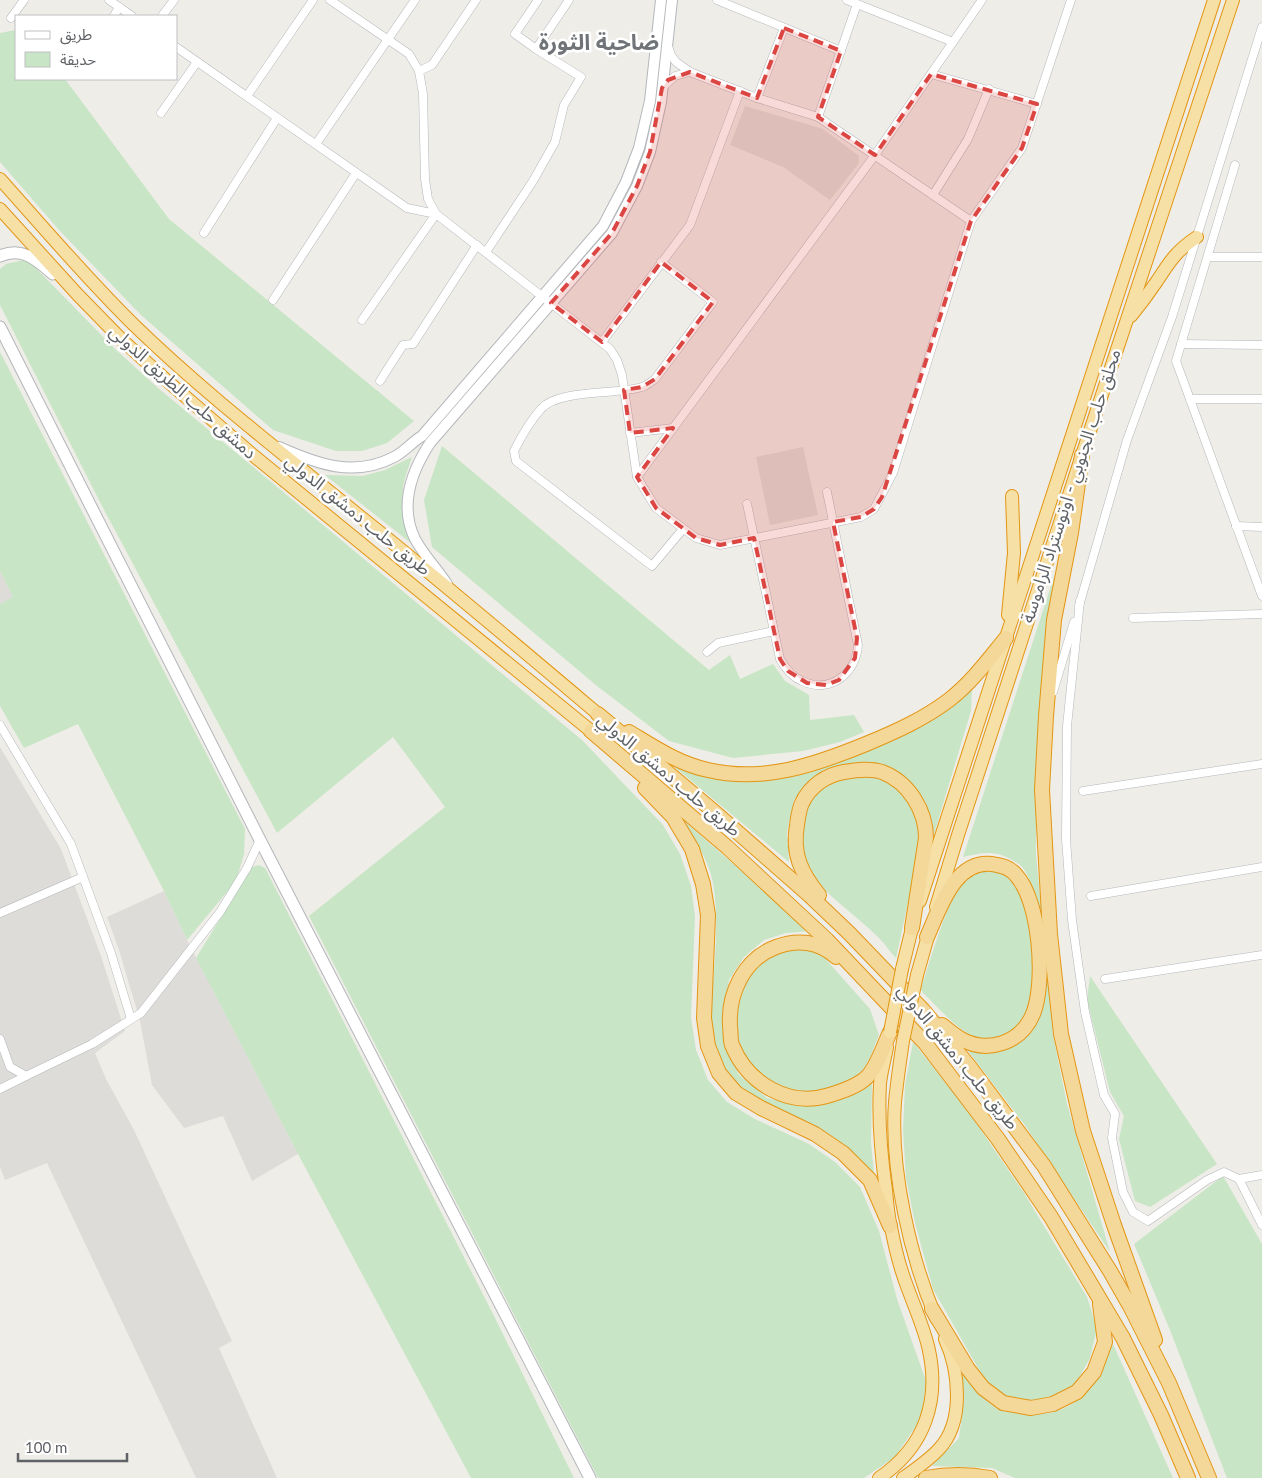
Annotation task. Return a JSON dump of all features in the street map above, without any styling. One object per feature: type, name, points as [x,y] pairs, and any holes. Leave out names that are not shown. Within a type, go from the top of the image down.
[{"type":"highway","name":"محلق حلب الجنوبي - اوتوستراد الراموسة","points":[[879,1478],[891,1470],[911,1448],[925,1427],[932,1403],[933,1376],[928,1346],[902,1274],[890,1226],[880,1127],[880,1083],[902,969],[912,928],[1214,0]]},
{"type":"highway","name":"محلق حلب الجنوبي - اوتوستراد الراموسة","points":[[903,1478],[941,1448],[952,1427],[957,1402],[956,1372],[950,1349],[932,1309],[917,1265],[904,1213],[896,1157],[895,1103],[903,1041],[917,975],[958,834],[1233,0]]},
{"type":"highway","name":"طريق حلب دمشق الدولي","points":[[0,178],[86,274],[134,324],[265,441],[452,590],[718,815],[808,894],[849,933],[923,1010],[969,1066],[1044,1166],[1126,1299],[1170,1383],[1209,1478]]},
{"type":"highway","name":"دمشق حلب الطريق الدولي","points":[[0,208],[78,295],[121,339],[254,456],[591,731]]},
{"type":"highway","points":[[1124,326],[1157,281],[1166,265],[1182,247],[1197,238]]},
{"type":"highway","points":[[1082,455],[1071,533],[1054,620],[1046,716],[1042,790],[1044,854],[1050,934],[1062,1034],[1083,1131],[1170,1383]]},
{"type":"highway","points":[[598,714],[682,761],[707,770],[753,775],[778,773],[802,768],[840,755],[913,723],[950,699],[981,670],[1006,638],[1014,554],[1012,496]]},
{"type":"highway","points":[[591,731],[673,817],[692,849],[703,884],[708,915],[704,1018],[708,1046],[719,1073],[736,1092],[761,1108],[815,1134],[843,1153],[870,1180],[890,1226]]},
{"type":"highway","name":"طريق حلب دمشق الدولي","points":[[591,731],[741,860],[827,940],[925,1043],[998,1139],[1051,1217],[1100,1298],[1123,1338],[1161,1414],[1188,1478]]},
{"type":"highway","points":[[849,933],[806,879],[798,859],[795,833],[802,803],[816,785],[831,775],[861,770],[881,772],[903,785],[923,815],[926,838],[912,928]]},
{"type":"highway","points":[[923,1010],[960,1039],[994,1046],[1002,1044],[1020,1033],[1028,1024],[1037,1000],[1040,975],[1038,942],[1032,907],[1027,893],[1016,875],[1009,869],[1001,866],[991,863],[980,864],[963,872],[940,907],[927,936]]},
{"type":"highway","points":[[879,996],[828,950],[808,942],[788,942],[769,950],[750,964],[736,985],[729,1013],[732,1044],[746,1070],[770,1091],[792,1098],[819,1099],[848,1089],[868,1076],[890,1032]]},
{"type":"highway","points":[[932,1309],[968,1369],[983,1388],[1003,1403],[1031,1408],[1053,1404],[1077,1392],[1094,1372],[1105,1342],[1100,1298]]},
{"type":"highway","points":[[926,1478],[946,1474],[974,1475],[990,1478]]},
{"type":"main road","points":[[0,256],[15,252],[34,258],[78,295]]},
{"type":"main road","points":[[0,327],[260,840],[590,1478]]},
{"type":"street","points":[[11,18],[24,0]]},
{"type":"street","points":[[109,0],[131,15]]},
{"type":"street","points":[[163,15],[174,0]]},
{"type":"street","points":[[247,96],[313,0]]},
{"type":"street","points":[[330,0],[409,54],[419,71],[424,94],[425,179],[428,199],[436,214],[610,348],[617,360],[624,390],[637,477],[656,508],[696,538],[720,545],[861,517],[874,509],[882,497],[893,473],[971,220],[1022,148],[1071,0]]},
{"type":"street","points":[[316,144],[415,0]]},
{"type":"street","points":[[419,71],[432,65],[476,0]]},
{"type":"street","points":[[486,252],[532,182],[555,142],[564,105],[581,77],[515,34],[538,0]]},
{"type":"street","points":[[536,49],[569,0]]},
{"type":"street","points":[[265,441],[304,458],[333,467],[365,467],[395,457],[422,436],[603,226],[626,182],[639,148],[650,101],[661,0]]},
{"type":"street","points":[[452,590],[416,539],[408,516],[408,491],[416,467],[426,450],[612,233],[637,186],[650,152],[662,88],[672,0]]},
{"type":"street","points":[[717,0],[841,51]]},
{"type":"street","points":[[847,0],[953,42]]},
{"type":"street","points":[[637,477],[875,154],[982,0]]},
{"type":"street","points":[[818,117],[858,4]]},
{"type":"street","points":[[115,15],[119,7]]},
{"type":"street","points":[[1046,716],[1127,440],[1172,317],[1262,27]]},
{"type":"street","points":[[757,98],[784,28]]},
{"type":"street","points":[[667,45],[676,62],[690,72],[757,98],[818,117],[971,220]]},
{"type":"street","points":[[178,48],[407,208],[436,214]]},
{"type":"street","points":[[161,113],[197,62]]},
{"type":"street","points":[[662,88],[668,80],[675,76],[690,72]]},
{"type":"street","points":[[931,74],[1037,104]]},
{"type":"street","points":[[932,195],[968,139],[989,89]]},
{"type":"street","points":[[602,342],[690,225],[740,91]]},
{"type":"street","points":[[204,233],[278,118]]},
{"type":"street","points":[[1235,165],[1176,361],[1262,596]]},
{"type":"street","points":[[273,300],[356,173]]},
{"type":"street","points":[[362,320],[436,214]]},
{"type":"street","points":[[380,381],[403,345],[413,344],[477,246]]},
{"type":"street","points":[[1208,257],[1262,257]]},
{"type":"street","points":[[661,262],[713,302],[655,380],[642,387],[569,397],[550,402],[541,408],[521,437],[514,451],[516,461],[652,566],[683,529]]},
{"type":"street","points":[[1181,344],[1262,345]]},
{"type":"street","points":[[1190,399],[1262,399]]},
{"type":"street","points":[[630,433],[673,428]]},
{"type":"street","points":[[415,441],[426,450]]},
{"type":"street","points":[[747,504],[780,659],[788,671],[801,681],[826,685],[839,680],[850,670],[858,649],[827,492]]},
{"type":"street","points":[[1236,526],[1262,527]]},
{"type":"street","points":[[1080,601],[1067,726],[1067,848],[1072,920],[1085,1012],[1104,1095],[1115,1114],[1112,1138],[1123,1192],[1133,1212],[1148,1221],[1207,1180],[1224,1172],[1239,1179],[1262,1175]]},
{"type":"street","points":[[1133,618],[1262,614]]},
{"type":"street","points":[[707,652],[718,642],[774,631]]},
{"type":"street","points":[[0,725],[70,844],[111,953],[131,1019]]},
{"type":"street","points":[[1083,791],[1262,764]]},
{"type":"street","points":[[0,1089],[92,1044],[141,1013],[220,912],[247,868],[260,840]]},
{"type":"street","points":[[1091,896],[1262,867]]},
{"type":"street","points":[[0,913],[83,877]]},
{"type":"street","points":[[1105,979],[1262,955]]},
{"type":"street","points":[[0,1040],[10,1067],[26,1076]]},
{"type":"street","points":[[1239,1179],[1262,1225]]},
{"type":"highlighted area","points":[[784,28],[841,51],[818,117],[875,155],[931,74],[1037,104],[1022,148],[971,221],[882,497],[874,509],[861,517],[833,522],[857,638],[855,658],[839,680],[826,685],[807,683],[788,671],[780,659],[754,538],[720,545],[696,538],[656,508],[637,477],[673,428],[630,433],[624,390],[642,387],[655,379],[713,302],[661,262],[602,342],[551,303],[612,233],[637,186],[650,152],[662,88],[668,80],[690,72],[757,98]]},
{"type":"shaded area","points":[[745,106],[823,129],[859,156],[859,163],[830,200],[783,167],[730,145]]},
{"type":"shaded area","points":[[803,447],[818,515],[770,525],[756,457]]},
{"type":"shaded area","points":[[0,571],[14,597],[0,604]]},
{"type":"shaded area","points":[[0,747],[61,849],[101,956],[125,1031],[95,1053],[106,1079],[134,1130],[232,1341],[219,1348],[277,1478],[196,1478],[47,1163],[5,1180],[0,1167]]},
{"type":"shaded area","points":[[164,891],[187,940],[298,1154],[252,1181],[223,1116],[184,1128],[152,1085],[140,1021],[107,917]]},
{"type":"green space","points":[[665,0],[668,0],[658,90],[646,149],[636,177],[624,204],[608,230],[556,292],[606,228],[630,183]]},
{"type":"green space","points":[[15,30],[15,80],[66,80],[169,219],[414,421],[387,443],[362,451],[336,451],[273,430],[141,315],[59,230],[0,162],[0,33]]},
{"type":"green space","points":[[24,260],[30,262],[114,348],[158,388],[582,740],[663,825],[680,854],[691,886],[695,916],[691,1018],[696,1050],[708,1080],[727,1102],[755,1119],[809,1144],[835,1162],[860,1187],[879,1231],[897,1299],[926,1381],[922,1417],[895,1457],[864,1478],[598,1478],[309,916],[445,807],[393,737],[277,833],[102,506],[0,305],[0,269],[6,264]]},
{"type":"green space","points":[[0,352],[245,829],[244,854],[236,881],[187,940],[164,891],[78,724],[24,748],[0,706],[0,604],[13,597],[0,571]]},
{"type":"green space","points":[[442,446],[709,670],[730,655],[740,679],[773,664],[785,681],[809,695],[810,720],[854,715],[864,732],[840,742],[803,751],[733,758],[669,741],[597,686],[432,547],[424,500]]},
{"type":"green space","points":[[412,457],[404,480],[403,502],[407,531],[412,544],[325,475],[363,476],[385,470]]},
{"type":"green space","points":[[1060,558],[1036,787],[1036,854],[1053,1035],[1067,1104],[1110,1252],[1024,1124],[965,1047],[1025,1035],[1040,1012],[1044,997],[1045,980],[1042,937],[1034,895],[1023,868],[1001,855],[983,853],[963,857]]},
{"type":"green space","points":[[972,689],[971,711],[934,834],[925,801],[903,775],[882,764],[853,764],[837,767],[811,780],[794,800],[787,832],[789,862],[665,759],[705,775],[730,780],[753,780],[804,772],[831,765],[883,745],[925,723]]},
{"type":"green space","points":[[865,775],[880,778],[891,784],[902,794],[918,816],[922,838],[896,958],[879,938],[827,892],[811,875],[802,849],[802,828],[807,809],[823,787],[828,782],[839,777]]},
{"type":"green space","points":[[684,821],[810,931],[786,933],[764,940],[744,957],[729,980],[723,1013],[725,1045],[739,1075],[767,1098],[792,1104],[820,1105],[849,1097],[872,1082],[871,1143],[874,1173],[848,1148],[826,1132],[768,1106],[744,1092],[734,1084],[719,1062],[714,1050],[711,1024],[716,928],[716,905],[713,883],[705,859]]},
{"type":"green space","points":[[259,865],[265,868],[493,1314],[574,1478],[471,1478],[196,958],[252,867]]},
{"type":"green space","points":[[984,869],[1009,877],[1019,889],[1025,903],[1029,921],[1033,960],[1033,979],[1029,1008],[1024,1018],[1010,1031],[988,1040],[975,1037],[961,1029],[921,989],[941,927],[955,892],[969,873]]},
{"type":"green space","points":[[791,950],[808,950],[822,955],[870,1009],[879,1035],[868,1062],[858,1074],[848,1081],[819,1091],[810,1092],[792,1089],[773,1082],[751,1065],[742,1049],[737,1032],[736,1014],[739,997],[746,981],[757,967],[771,957]]},
{"type":"green space","points":[[1090,976],[1217,1164],[1150,1207],[1135,1201],[1119,1139],[1124,1116],[1110,1092],[1087,1000]]},
{"type":"green space","points":[[913,1042],[968,1111],[1024,1193],[1087,1297],[1097,1328],[1090,1358],[1075,1385],[1054,1396],[1029,1402],[1007,1398],[987,1384],[933,1289],[915,1223],[906,1178],[903,1130],[905,1085]]},
{"type":"green space","points":[[1223,1176],[1262,1244],[1262,1478],[1227,1478],[1170,1330],[1134,1244]]},
{"type":"green space","points":[[1113,1344],[1173,1478],[1015,1478],[992,1468],[932,1466],[959,1438],[964,1399],[962,1371],[982,1396],[999,1410],[1041,1414],[1070,1406],[1081,1397],[1098,1374]]},
{"type":"district","name":"ضاحية الثورة","points":[[599,42]]}]
